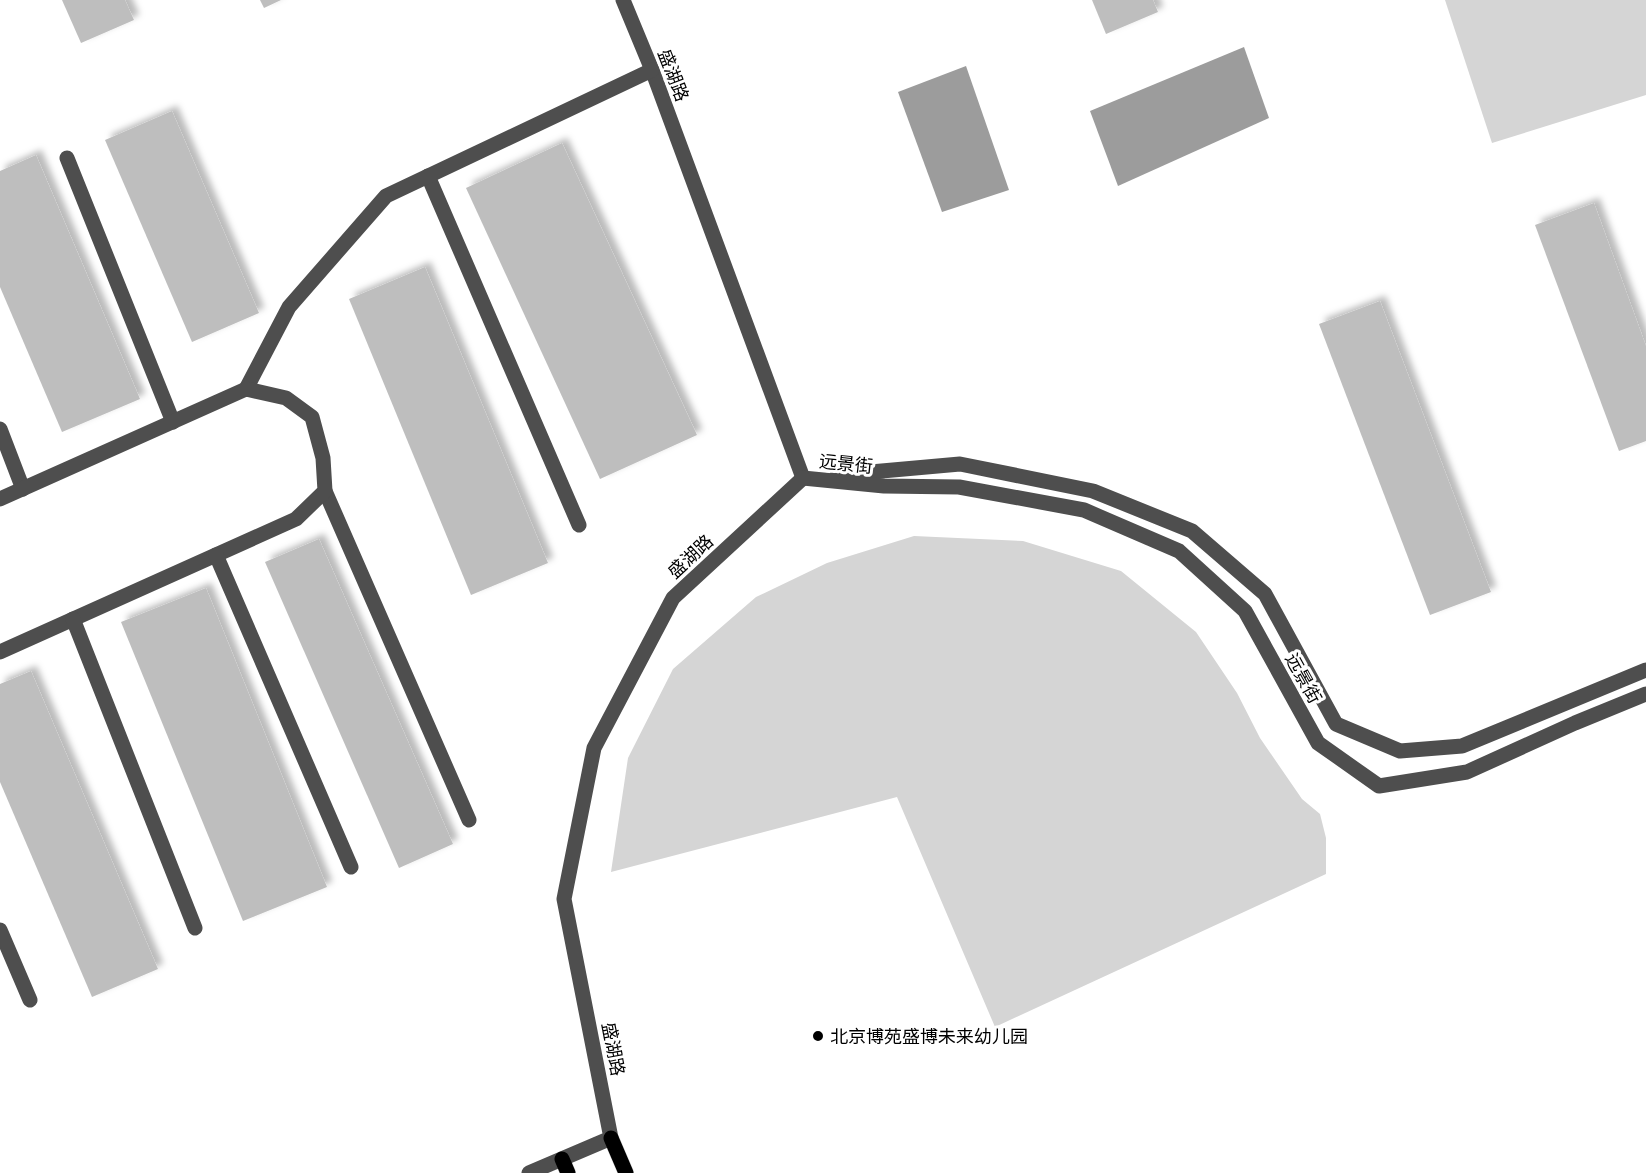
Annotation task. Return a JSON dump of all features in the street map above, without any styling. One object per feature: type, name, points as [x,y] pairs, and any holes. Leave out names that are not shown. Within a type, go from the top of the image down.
[{"type":"main road","name":"盛湖路","points":[[611,1138],[626,1173]]},
{"type":"street","name":"盛湖路","points":[[611,1138],[564,899],[594,748],[673,598],[803,478],[652,70],[623,0]]},
{"type":"street","points":[[246,389],[289,307],[386,196],[652,70]]},
{"type":"street","points":[[67,158],[173,422]]},
{"type":"street","points":[[428,176],[579,525]]},
{"type":"street","points":[[0,499],[246,389],[286,398],[312,417],[323,458],[325,491],[469,819]]},
{"type":"street","points":[[0,429],[23,489]]},
{"type":"street","name":"远景街","points":[[803,478],[960,464],[1093,491],[1192,531],[1266,594],[1336,724],[1400,751],[1462,746],[1646,670]]},
{"type":"street","name":"远景街","points":[[803,478],[884,486],[959,487],[1084,510],[1179,551],[1245,611],[1318,743],[1379,786],[1467,772],[1646,694]]},
{"type":"street","points":[[0,652],[296,519],[325,491]]},
{"type":"street","points":[[216,555],[351,867]]},
{"type":"street","points":[[73,619],[195,928]]},
{"type":"street","points":[[0,930],[30,1000]]},
{"type":"street","points":[[529,1173],[565,1166],[611,1138]]},
{"type":"shaded area","points":[[1445,0],[1646,0],[1646,95],[1492,143]]},
{"type":"shaded area","points":[[1244,47],[1269,118],[1118,186],[1090,111]]},
{"type":"shaded area","points":[[966,66],[1009,190],[942,212],[898,92]]},
{"type":"shaded area","points":[[914,536],[1023,541],[1121,571],[1196,632],[1237,693],[1260,738],[1302,799],[1320,814],[1326,838],[1326,874],[995,1027],[897,797],[611,872],[628,758],[673,669],[756,597],[827,563]]},
{"type":"building","points":[[62,0],[125,0],[134,20],[81,43]]},
{"type":"building","points":[[260,0],[281,0],[264,8]]},
{"type":"building","points":[[1092,0],[1153,0],[1158,12],[1106,34]]},
{"type":"building","points":[[172,111],[259,313],[192,342],[105,140]]},
{"type":"building","points":[[562,143],[697,435],[600,479],[466,188]]},
{"type":"building","points":[[36,155],[140,399],[62,432],[0,287],[0,171]]},
{"type":"building","points":[[1594,203],[1646,346],[1646,441],[1619,451],[1535,225]]},
{"type":"building","points":[[425,267],[548,563],[471,595],[349,299]]},
{"type":"building","points":[[1380,301],[1491,592],[1430,615],[1319,324]]},
{"type":"building","points":[[319,539],[453,844],[399,868],[265,562]]},
{"type":"building","points":[[206,588],[327,887],[243,921],[121,622]]},
{"type":"building","points":[[31,671],[158,969],[92,997],[0,782],[0,684]]},
{"type":"place","name":"北京博苑盛博未来幼儿园","points":[[818,1036]]}]
